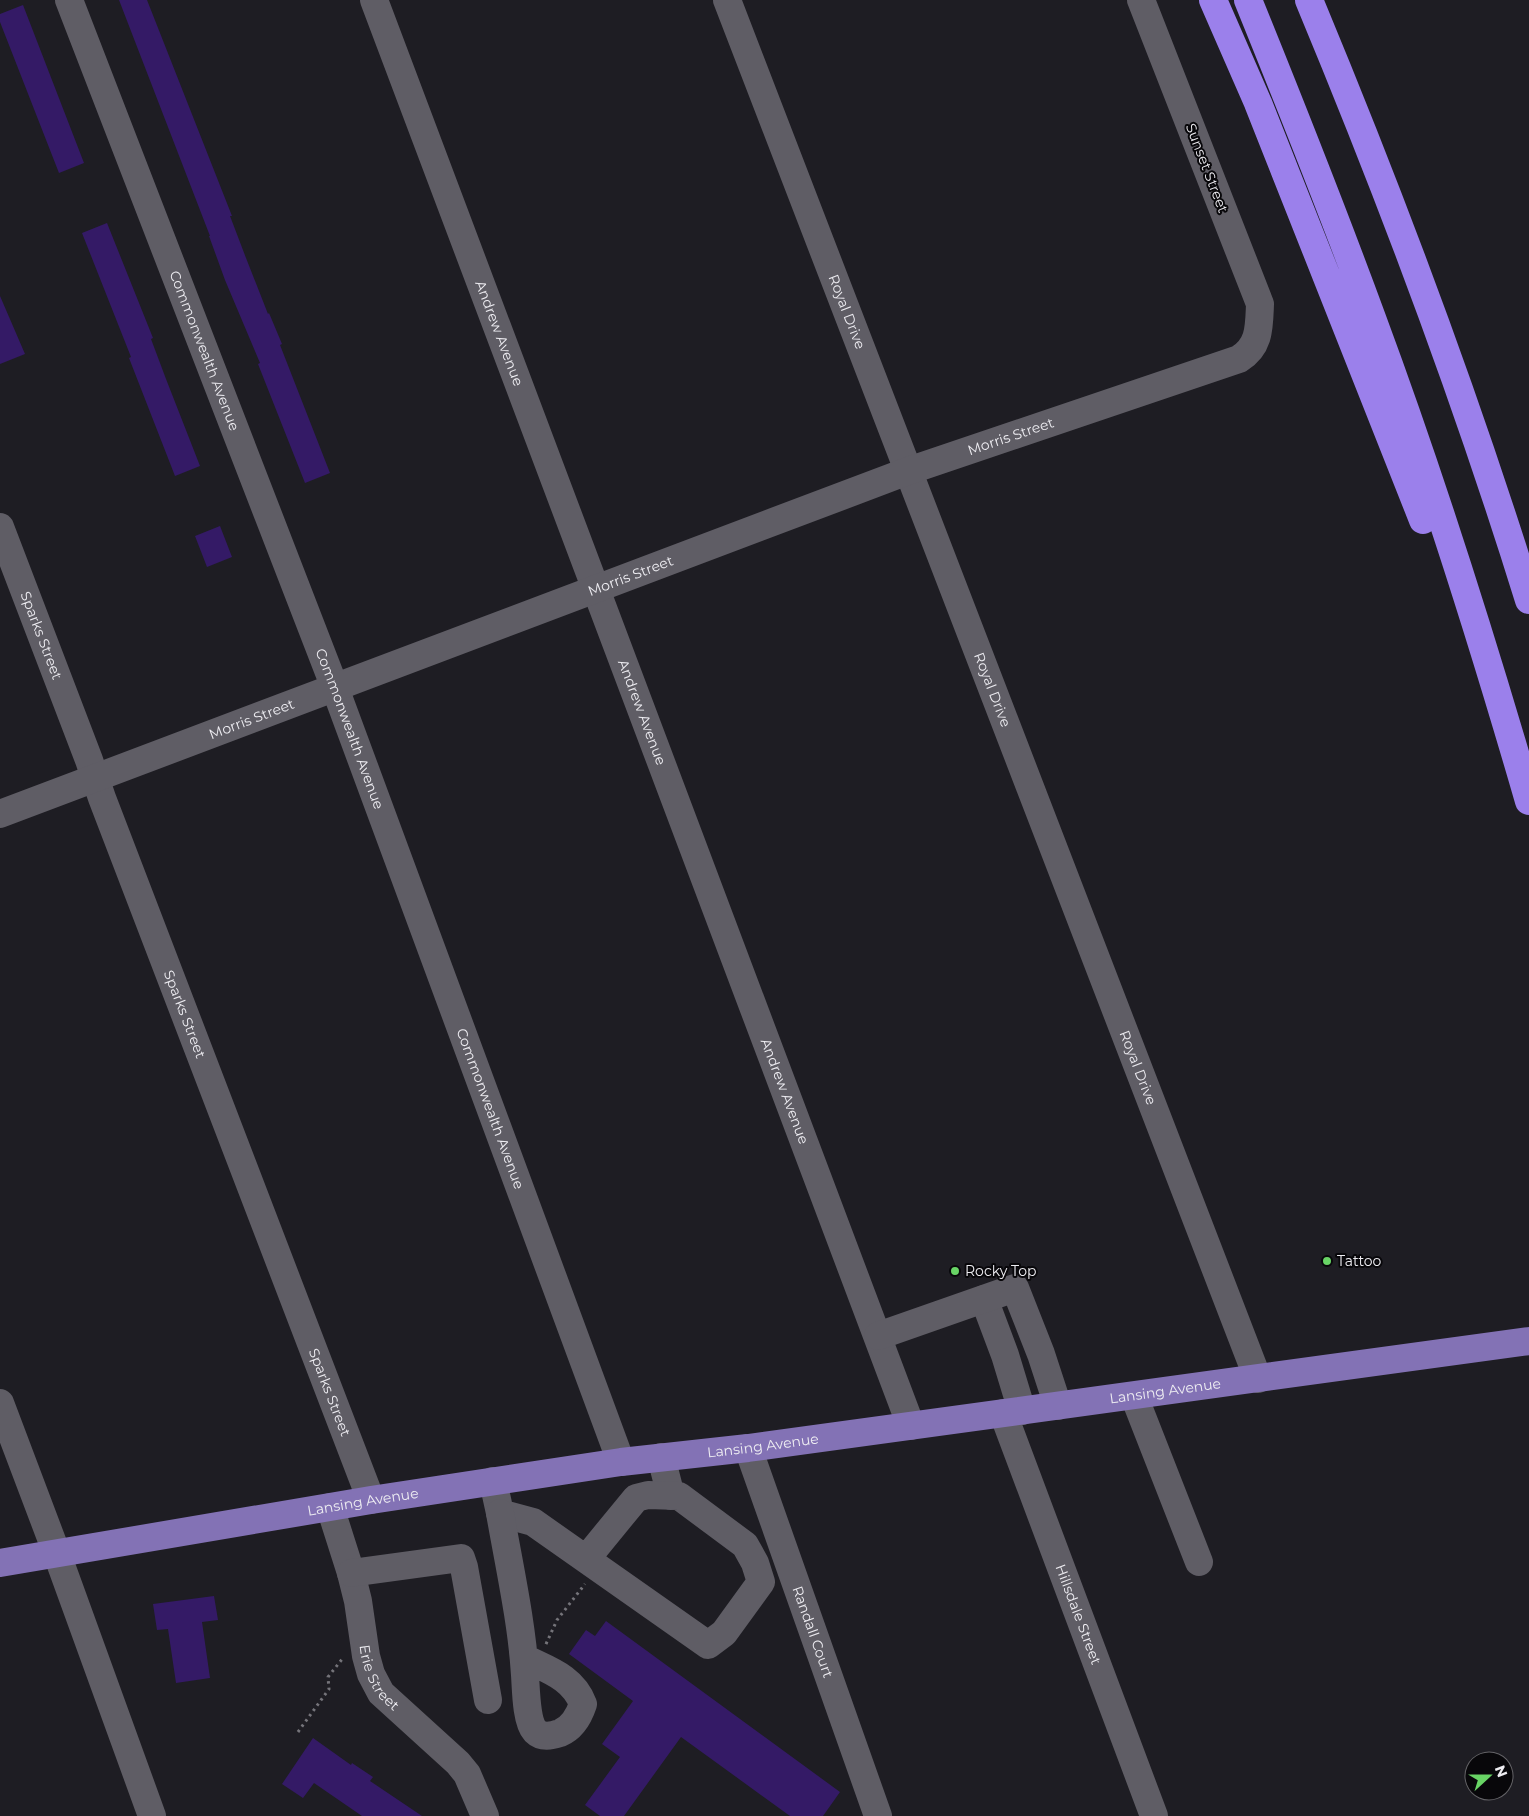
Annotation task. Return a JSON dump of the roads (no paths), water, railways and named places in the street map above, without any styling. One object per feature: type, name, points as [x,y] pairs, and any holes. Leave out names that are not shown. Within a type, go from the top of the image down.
[{"type":"highway","points":[[1214,0],[1262,113],[1455,602],[1510,736]]},
{"type":"highway","points":[[1248,0],[1372,319],[1450,544],[1529,801]]},
{"type":"highway","points":[[1309,0],[1383,184],[1471,423],[1502,512],[1529,600]]},
{"type":"highway","points":[[1315,0],[1341,76]]},
{"type":"main road","name":"Lansing Avenue","points":[[0,1563],[330,1506],[621,1462],[748,1448],[1529,1341]]},
{"type":"street","name":"Commonwealth Avenue","points":[[69,0],[335,688],[621,1462]]},
{"type":"street","name":"Andrew Avenue","points":[[374,0],[911,1426]]},
{"type":"street","name":"Royal Drive","points":[[727,0],[1258,1379]]},
{"type":"street","name":"Sunset Street","points":[[1141,0],[1260,304],[1256,339]]},
{"type":"street","name":"Morris Street","points":[[0,814],[908,471],[1239,359],[1252,348],[1256,339]]},
{"type":"street","name":"Sparks Street","points":[[0,527],[371,1500]]},
{"type":"street","points":[[878,1336],[1016,1288],[1058,1406]]},
{"type":"street","name":"Hillsdale Street","points":[[984,1299],[1005,1355],[1013,1412],[1154,1816]]},
{"type":"street","points":[[1134,1396],[1199,1562]]},
{"type":"street","points":[[0,1404],[57,1554],[152,1816]]},
{"type":"street","name":"Randall Court","points":[[748,1448],[878,1816]]},
{"type":"street","points":[[661,1457],[671,1496]]},
{"type":"street","points":[[493,1481],[533,1654]]},
{"type":"street","points":[[500,1513],[533,1522],[586,1571],[708,1645],[724,1633],[761,1582],[755,1563],[745,1545],[678,1496],[648,1495],[636,1498],[586,1571]]},
{"type":"street","name":"Erie Street","points":[[330,1506],[358,1601],[366,1656],[371,1674],[381,1693],[468,1774],[485,1816]]},
{"type":"street","points":[[351,1573],[461,1558],[488,1700]]},
{"type":"place","name":"Tattoo","points":[[1327,1261]]},
{"type":"place","name":"Rocky Top","points":[[955,1271]]}]
